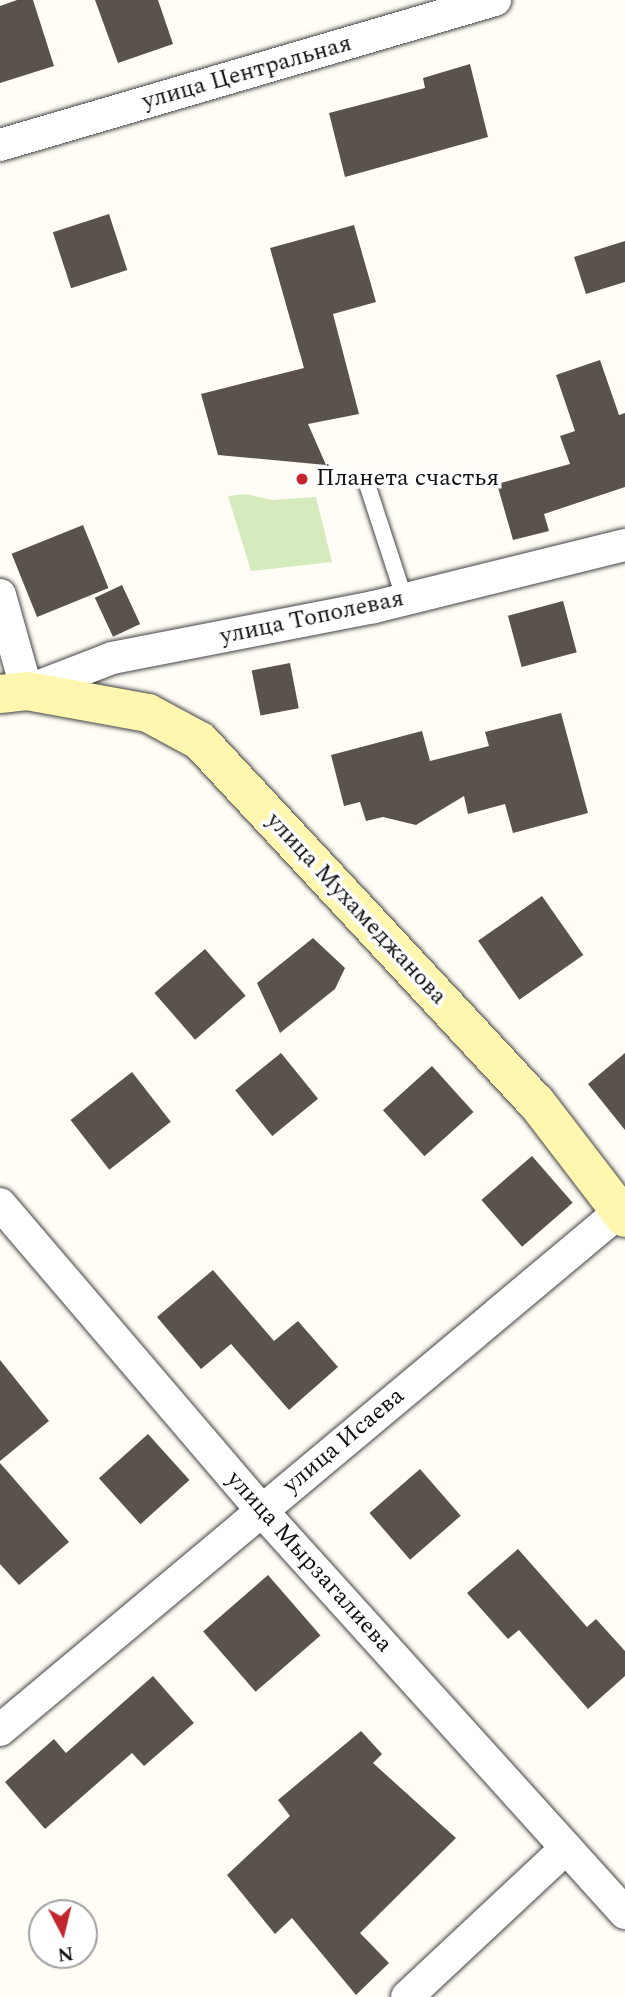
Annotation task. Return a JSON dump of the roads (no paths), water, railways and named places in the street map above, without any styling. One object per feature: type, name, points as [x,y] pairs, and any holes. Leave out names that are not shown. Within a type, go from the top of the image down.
[{"type":"street","name":"улица Центральная","points":[[0,145],[495,0]]},
{"type":"street","name":"улица Тополевая","points":[[13,693],[112,659],[405,600],[625,545]]},
{"type":"street","points":[[0,595],[13,693]]},
{"type":"street","name":"улица Мухамеджанова","points":[[13,693],[148,713],[200,741],[536,1102],[623,1212]]},
{"type":"street","name":"улица Мырзагалиева","points":[[0,1204],[261,1510],[625,1913]]},
{"type":"street","name":"улица Исаева","points":[[0,1730],[261,1510],[623,1212]]},
{"type":"street","points":[[407,1997],[566,1848]]},
{"type":"lane","points":[[367,484],[405,600]]},
{"type":"place","name":"Планета счастья","points":[[302,479]]}]
